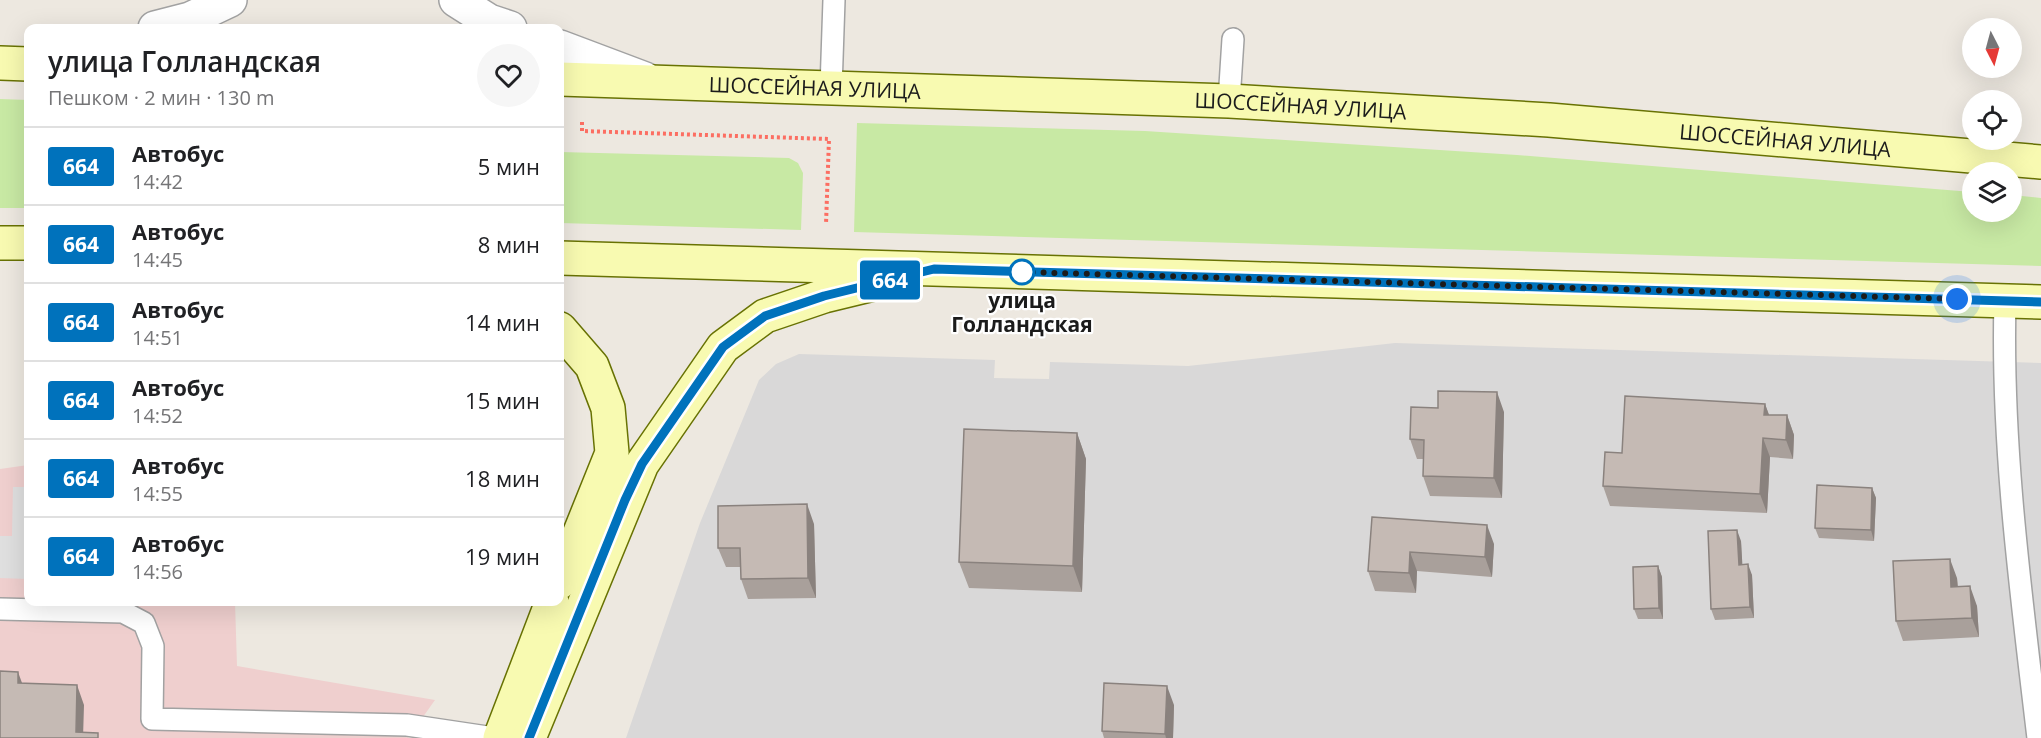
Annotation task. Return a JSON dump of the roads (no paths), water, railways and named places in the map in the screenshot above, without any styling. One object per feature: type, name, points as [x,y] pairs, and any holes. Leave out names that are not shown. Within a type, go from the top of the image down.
[{"type":"main road","name":"ШОССЕЙНАЯ УЛИЦА","points":[[564,79],[1229,101],[1549,120],[2041,162]]},
{"type":"main road","points":[[0,243],[24,243]]},
{"type":"main road","points":[[564,258],[2041,302]]},
{"type":"main road","points":[[529,738],[625,500],[642,464],[723,347],[765,316],[824,296],[934,269]]},
{"type":"main road","points":[[564,334],[592,366],[608,408],[612,453],[564,572]]},
{"type":"main road","points":[[500,738],[550,606]]},
{"type":"street","points":[[171,24],[190,19],[230,0]]},
{"type":"street","points":[[456,0],[489,21],[498,24]]},
{"type":"street","points":[[564,49],[652,82]]},
{"type":"lane","points":[[831,88],[834,0]]},
{"type":"lane","points":[[1229,101],[1233,39]]},
{"type":"lane","points":[[2005,300],[2005,405],[2025,629],[2038,738]]},
{"type":"lane","points":[[0,609],[123,612],[144,623],[153,646],[151,728],[407,725],[494,738]]},
{"type":"place","name":"улица Голландская","points":[[1022,272]]}]
